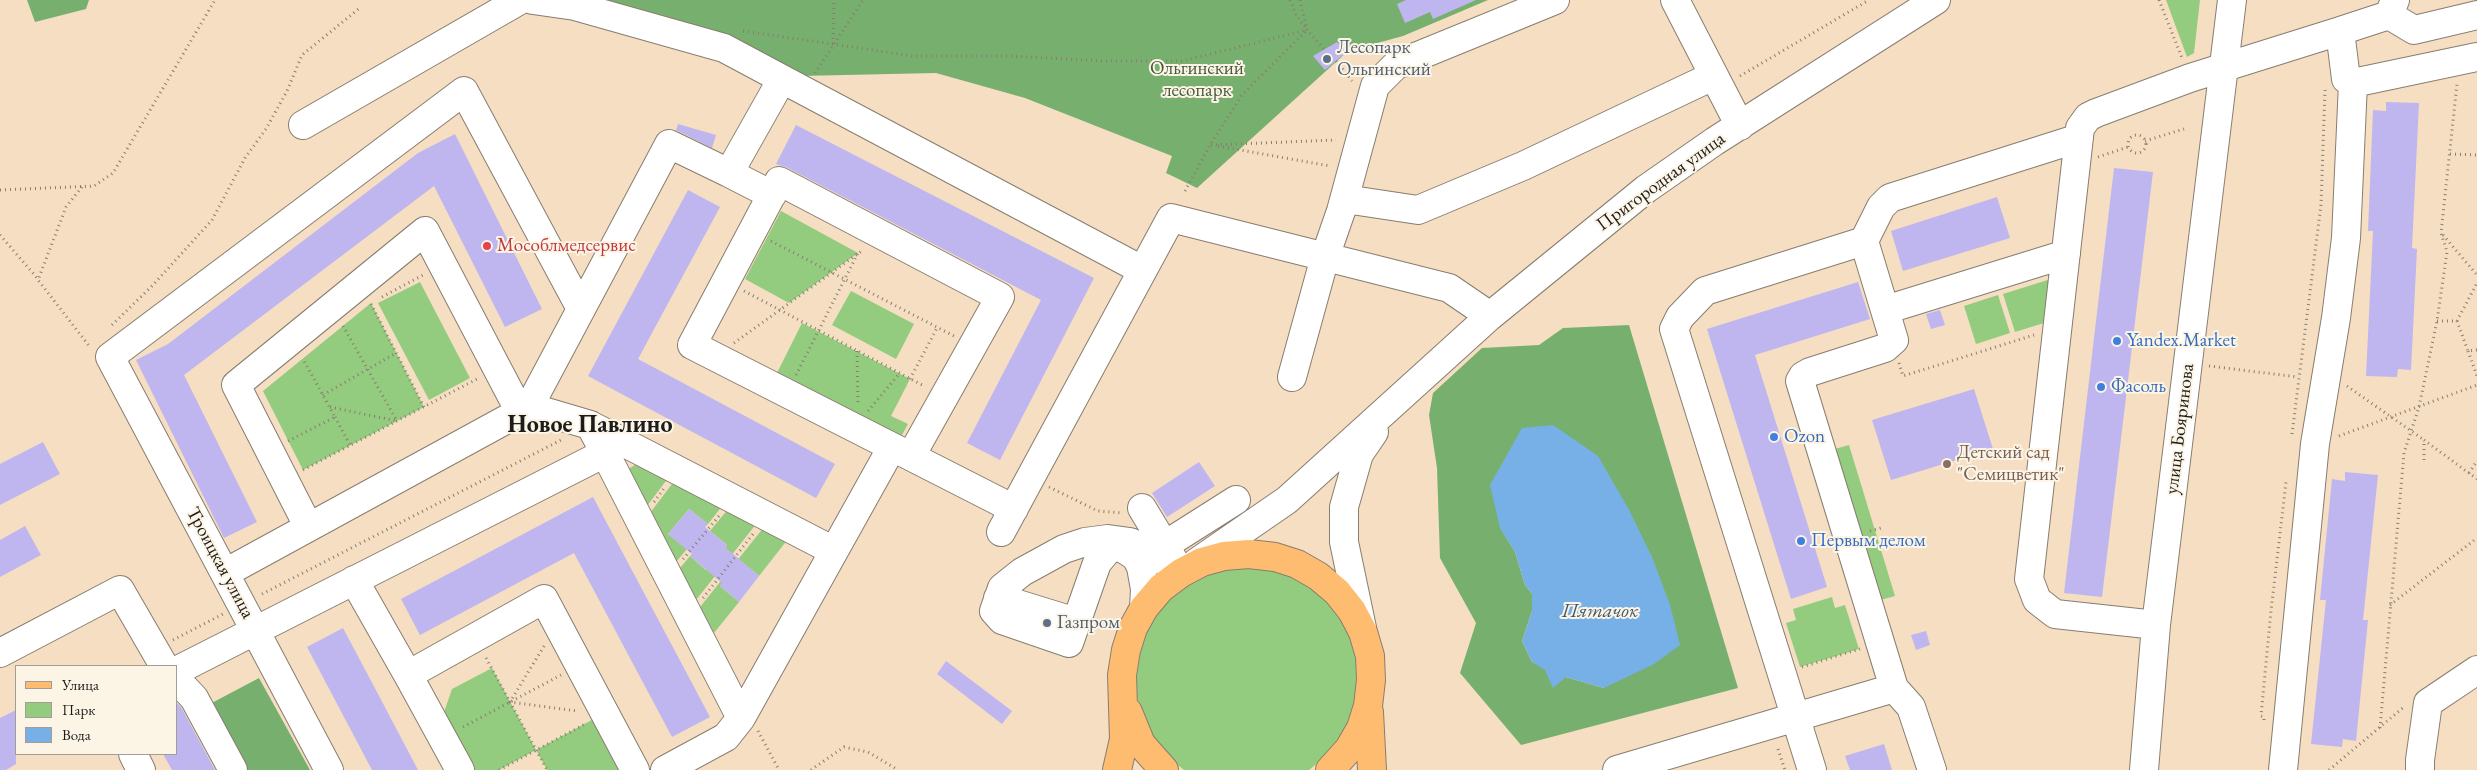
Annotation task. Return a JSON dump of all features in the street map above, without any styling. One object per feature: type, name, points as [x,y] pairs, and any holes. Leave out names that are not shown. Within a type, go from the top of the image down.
[{"type":"main road","points":[[1116,770],[1124,739],[1122,675],[1126,650],[1133,628],[1144,608],[1161,588],[1181,573],[1202,562],[1224,556],[1250,554],[1275,557],[1297,564],[1318,576],[1337,592],[1352,611],[1363,632],[1370,656],[1371,680],[1368,706],[1372,770]]},
{"type":"main road","points":[[1124,698],[1130,722],[1141,744],[1164,770]]},
{"type":"main road","points":[[1330,770],[1349,749],[1361,728],[1368,706]]},
{"type":"street","points":[[303,125],[520,0]]},
{"type":"street","points":[[533,0],[575,6],[724,48],[1142,270]]},
{"type":"street","points":[[1292,377],[1326,257],[1345,199],[1375,86],[1396,65],[1555,0]]},
{"type":"street","points":[[1675,0],[1740,126]]},
{"type":"street","name":"Пригородная улица","points":[[1407,393],[1490,316],[1646,189],[1936,0]]},
{"type":"street","name":"улица Бояринова","points":[[2144,770],[2156,624],[2232,0]]},
{"type":"street","points":[[2156,624],[2055,614],[2037,600],[2031,590],[2029,579],[2066,254],[2085,148],[2080,128],[2084,122],[2096,113],[2190,78],[2340,30],[2392,8],[2414,30],[2477,15]]},
{"type":"street","points":[[2340,30],[2346,79],[2353,83],[2477,57]]},
{"type":"street","points":[[1345,199],[1418,210],[1523,166],[1713,76]]},
{"type":"street","points":[[2283,770],[2303,443],[2336,318],[2346,238],[2353,83]]},
{"type":"street","points":[[729,173],[793,84]]},
{"type":"street","points":[[99,348],[464,90],[581,309]]},
{"type":"street","points":[[225,573],[524,409],[581,309],[669,144],[772,195]]},
{"type":"street","points":[[1932,770],[1911,707],[1894,688],[1800,381],[1802,376],[1810,372],[1890,345],[1894,340],[1864,241],[1881,207],[1890,198],[2085,148]]},
{"type":"street","points":[[665,770],[726,737],[744,714],[834,551],[902,452],[944,397],[1000,297],[779,181],[692,344],[902,452],[1007,521],[1171,218],[1449,288],[1490,316]]},
{"type":"street","points":[[308,526],[236,385],[333,307],[366,294],[425,232],[497,369],[524,409],[590,425],[834,551]]},
{"type":"street","points":[[1812,770],[1674,329],[1680,317],[1705,291],[1864,241]]},
{"type":"street","points":[[1885,310],[2066,254]]},
{"type":"street","name":"Троицкая улица","points":[[99,348],[242,604],[330,770]]},
{"type":"street","points":[[1181,573],[1287,500],[1407,393]]},
{"type":"street","points":[[1363,632],[1344,542],[1344,507],[1359,454],[1377,428],[1407,393]]},
{"type":"street","points":[[590,425],[688,616],[744,714]]},
{"type":"street","points":[[178,669],[605,453]]},
{"type":"street","points":[[1165,546],[1236,500]]},
{"type":"street","points":[[1145,512],[1181,573]]},
{"type":"street","points":[[1144,608],[1144,576],[1138,562],[1129,550],[1121,547],[1113,548],[1101,556],[1076,622],[998,598],[1002,588],[1022,572],[1064,549],[1085,542],[1108,538],[1130,542],[1150,551],[1181,573]]},
{"type":"street","points":[[354,580],[460,770]]},
{"type":"street","points":[[0,654],[120,590],[166,665]]},
{"type":"street","points":[[408,675],[544,599],[635,770]]},
{"type":"street","points":[[2420,770],[2428,703],[2477,670]]},
{"type":"street","points":[[178,681],[194,698],[233,770]]},
{"type":"street","points":[[1617,770],[1668,763],[1796,717],[1894,688]]},
{"type":"street","points":[[134,755],[142,770]]},
{"type":"path","points":[[0,190],[94,186],[112,173],[215,0]]},
{"type":"path","points":[[833,45],[834,0]]},
{"type":"path","points":[[793,84],[833,45],[863,0]]},
{"type":"path","points":[[1290,0],[1296,15],[1325,50]]},
{"type":"path","points":[[1300,0],[1307,30]]},
{"type":"path","points":[[2159,0],[2190,78]]},
{"type":"path","points":[[110,326],[153,285],[212,220],[244,158],[266,129],[287,91],[302,55],[360,7]]},
{"type":"path","points":[[737,30],[914,56],[1010,56],[1103,61],[1182,61],[1307,30]]},
{"type":"path","points":[[1185,191],[1210,145],[1242,95],[1307,30]]},
{"type":"path","points":[[1336,61],[1352,82]]},
{"type":"path","points":[[2380,728],[2404,453],[2419,407],[2437,321],[2447,252],[2441,233],[2458,80]]},
{"type":"path","points":[[2326,84],[2321,205],[2298,377],[2303,443],[2390,417],[2477,385]]},
{"type":"path","points":[[2145,141],[2184,129]]},
{"type":"path","points":[[2085,148],[2128,147],[2135,153],[2144,150],[2145,141],[2143,137],[2134,136],[2128,142],[2128,147]]},
{"type":"path","points":[[1210,145],[1336,140]]},
{"type":"path","points":[[1210,145],[1330,166]]},
{"type":"path","points":[[2450,154],[2477,155]]},
{"type":"path","points":[[38,280],[66,207],[83,187]]},
{"type":"path","points":[[752,231],[962,341]]},
{"type":"path","points":[[2441,233],[2477,275]]},
{"type":"path","points":[[0,235],[99,348]]},
{"type":"path","points":[[715,356],[882,236]]},
{"type":"path","points":[[787,393],[858,253]]},
{"type":"path","points":[[424,274],[366,294],[424,407]]},
{"type":"path","points":[[726,282],[944,397]]},
{"type":"path","points":[[2477,283],[2458,321],[2477,376]]},
{"type":"path","points":[[333,307],[397,421]]},
{"type":"path","points":[[2437,321],[2458,321]]},
{"type":"path","points":[[910,379],[937,328]]},
{"type":"path","points":[[1890,345],[1895,351],[1903,376],[2057,328]]},
{"type":"path","points":[[292,340],[350,445]]},
{"type":"path","points":[[2468,351],[2477,350]]},
{"type":"path","points":[[857,351],[858,406]]},
{"type":"path","points":[[323,395],[396,353]]},
{"type":"path","points":[[2209,366],[2298,377]]},
{"type":"path","points":[[285,480],[497,369]]},
{"type":"path","points":[[863,418],[900,373]]},
{"type":"path","points":[[2339,380],[2477,479]]},
{"type":"path","points":[[329,407],[397,421]]},
{"type":"path","points":[[270,451],[335,417]]},
{"type":"path","points":[[178,666],[242,604],[590,425]]},
{"type":"path","points":[[2424,440],[2424,460]]},
{"type":"path","points":[[2468,473],[2477,461]]},
{"type":"path","points":[[640,520],[678,471]]},
{"type":"path","points":[[1030,478],[1098,511],[1145,512]]},
{"type":"path","points":[[2263,726],[2264,717],[2261,716],[2271,611],[2287,478]]},
{"type":"path","points":[[668,577],[733,499]]},
{"type":"path","points":[[688,616],[767,517]]},
{"type":"path","points":[[2390,605],[2477,538]]},
{"type":"path","points":[[510,702],[557,624]]},
{"type":"path","points":[[475,637],[546,770]]},
{"type":"path","points":[[1782,673],[1880,642]]},
{"type":"path","points":[[443,738],[580,666]]},
{"type":"path","points":[[510,702],[604,714]]},
{"type":"path","points":[[2329,770],[2406,705]]},
{"type":"path","points":[[499,770],[604,714]]},
{"type":"path","points":[[744,714],[779,770]]},
{"type":"path","points":[[811,770],[844,747],[868,752],[898,770]]},
{"type":"path","points":[[1778,749],[1785,770]]},
{"type":"green space","points":[[27,0],[89,0],[86,9],[35,22]]},
{"type":"green space","name":"Ольгинский лесопарк","points":[[567,0],[1488,0],[1403,36],[1348,51],[1197,188],[1166,173],[1172,156],[1025,98],[936,73],[799,76]]},
{"type":"green space","points":[[2166,0],[2200,0],[2194,53],[2187,57]]},
{"type":"green space","points":[[781,211],[858,253],[789,303],[745,279]]},
{"type":"green space","points":[[2054,278],[2047,322],[2015,332],[2003,294]]},
{"type":"green space","points":[[420,282],[470,378],[429,400],[378,303]]},
{"type":"green space","points":[[851,291],[914,324],[896,359],[832,325]]},
{"type":"green space","points":[[1998,295],[2010,333],[1976,344],[1964,306]]},
{"type":"green space","points":[[371,303],[424,407],[303,470],[263,391]]},
{"type":"green space","points":[[802,323],[910,379],[891,416],[908,424],[901,437],[777,373]]},
{"type":"green space","points":[[1629,325],[1738,688],[1521,745],[1460,673],[1476,623],[1440,558],[1437,468],[1429,415],[1433,393],[1482,348],[1539,345],[1563,328]],"holes":[[[1500,528],[1604,688],[1566,677],[1532,662],[1522,641],[1532,611],[1532,594],[1525,585],[1515,552]]]},
{"type":"green space","points":[[1849,445],[1895,596],[1877,601],[1831,450]]},
{"type":"green space","points":[[641,461],[669,477],[647,506],[627,470]]},
{"type":"green space","points":[[675,480],[723,505],[708,524],[689,509],[668,534],[687,549],[676,562],[650,513]]},
{"type":"green space","points":[[729,508],[757,523],[696,600],[680,568],[690,556],[706,570],[727,545],[710,531]]},
{"type":"green space","points":[[764,527],[788,539],[759,576],[741,561],[720,586],[739,602],[714,633],[700,607]]},
{"type":"green space","points":[[1249,566],[1272,569],[1292,576],[1311,586],[1328,600],[1341,617],[1351,637],[1357,659],[1359,680],[1356,703],[1349,723],[1338,742],[1324,758],[1309,770],[1184,770],[1166,755],[1152,737],[1142,717],[1135,676],[1138,653],[1154,615],[1169,597],[1188,583],[1206,574],[1227,568]]},
{"type":"green space","points":[[1832,597],[1835,608],[1845,605],[1859,649],[1800,667],[1786,623],[1796,620],[1793,609]]},
{"type":"green space","points":[[492,668],[536,750],[499,770],[470,770],[442,718],[452,689]]},
{"type":"green space","points":[[259,678],[310,770],[243,770],[208,705]]},
{"type":"green space","points":[[601,715],[625,770],[547,770],[536,750]]},
{"type":"water","name":"Пятачок","points":[[1553,425],[1598,456],[1629,510],[1652,557],[1670,605],[1680,645],[1654,664],[1604,688],[1566,677],[1553,688],[1545,670],[1532,662],[1522,641],[1532,611],[1532,594],[1525,585],[1515,552],[1500,528],[1490,485],[1522,428]]},
{"type":"building","points":[[1406,0],[1476,0],[1433,19],[1430,12],[1405,23],[1397,4]]},
{"type":"building","name":"Лесопарк Ольгинский","points":[[1337,42],[1348,51],[1325,70],[1313,56]]},
{"type":"building","points":[[2386,102],[2419,103],[2412,248],[2417,249],[2411,370],[2398,369],[2397,377],[2366,376],[2373,231],[2368,231],[2373,110],[2386,111]]},
{"type":"building","points":[[678,124],[716,135],[712,148],[676,130]]},
{"type":"building","points":[[796,125],[1094,278],[1000,460],[967,443],[1041,300],[786,167],[776,164]]},
{"type":"building","points":[[455,134],[542,309],[505,327],[434,186],[184,375],[257,522],[224,538],[136,360],[168,344],[418,153]]},
{"type":"building","points":[[2114,168],[2153,172],[2102,597],[2064,593]]},
{"type":"building","points":[[688,190],[720,207],[638,359],[835,464],[816,498],[588,376]]},
{"type":"building","points":[[1997,197],[2010,238],[1903,271],[1891,231]]},
{"type":"building","points":[[1858,282],[1870,319],[1755,355],[1827,587],[1791,599],[1707,329]]},
{"type":"building","points":[[1940,310],[1945,325],[1931,329],[1926,314]]},
{"type":"building","points":[[1974,389],[1993,449],[1891,480],[1872,420]]},
{"type":"building","points":[[43,442],[60,474],[0,505],[0,464]]},
{"type":"building","points":[[1199,462],[1215,486],[1167,517],[1152,493]]},
{"type":"building","points":[[2345,472],[2378,475],[2363,620],[2368,620],[2356,741],[2343,739],[2342,747],[2311,744],[2326,600],[2320,600],[2332,479],[2345,481]]},
{"type":"building","points":[[593,497],[710,717],[672,737],[574,553],[420,635],[401,599]]},
{"type":"building","points":[[689,509],[708,524],[705,527],[727,545],[725,547],[759,576],[739,602],[720,586],[722,583],[690,556],[692,554],[668,534]]},
{"type":"building","points":[[25,526],[41,555],[0,577],[0,540]]},
{"type":"building","points":[[343,628],[418,770],[372,770],[307,647]]},
{"type":"building","points":[[1926,631],[1930,645],[1916,650],[1911,635]]},
{"type":"building","points":[[946,661],[1012,711],[1002,724],[937,674]]},
{"type":"building","points":[[178,704],[215,770],[172,770],[164,755],[178,755]]},
{"type":"building","points":[[15,710],[16,764],[6,770],[0,770],[0,718]]},
{"type":"building","points":[[1884,744],[1892,770],[1850,770],[1845,756]]},
{"type":"place","name":"Лесопарк Ольгинский","points":[[1327,59]]},
{"type":"place","name":"Мособлмедсервис","points":[[487,246]]},
{"type":"place","name":"Yandex.Market","points":[[2117,341]]},
{"type":"place","name":"Фасоль","points":[[2101,387]]},
{"type":"place","name":"Ozon","points":[[1774,437]]},
{"type":"place","name":"Детский сад \"Семицветик\"","points":[[1947,464]]},
{"type":"place","name":"Первым делом","points":[[1801,541]]},
{"type":"place","name":"Газпром","points":[[1047,623]]},
{"type":"district","name":"Новое Павлино","points":[[590,425]]}]
